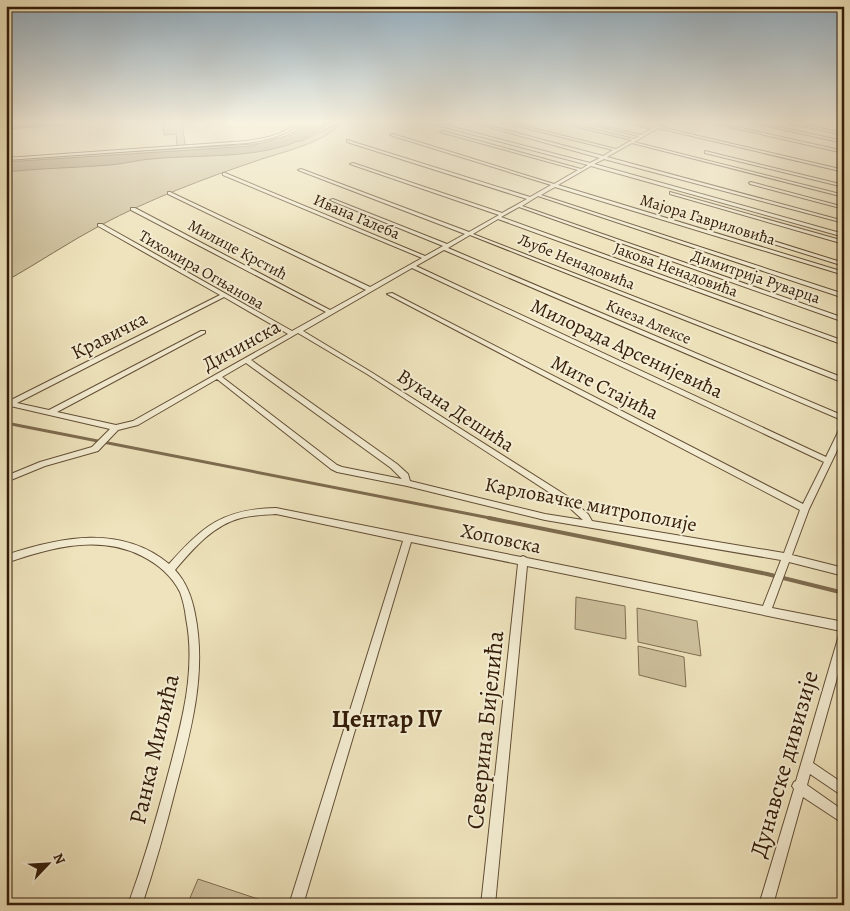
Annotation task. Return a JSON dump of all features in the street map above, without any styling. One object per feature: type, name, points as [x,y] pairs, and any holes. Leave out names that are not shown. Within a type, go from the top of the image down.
[{"type":"street","name":"Јакова Ненадовића","points":[[352,164],[502,216],[844,343]]},
{"type":"street","points":[[420,164],[531,198]]},
{"type":"street","name":"Мајора Гавриловића","points":[[487,164],[844,274]]},
{"type":"street","points":[[557,164],[581,170]]},
{"type":"street","points":[[592,164],[844,236]]},
{"type":"street","name":"Дичинска","points":[[116,428],[126,427],[218,377],[592,164]]},
{"type":"street","points":[[629,164],[844,222]]},
{"type":"street","points":[[719,164],[844,196]]},
{"type":"street","points":[[753,164],[844,186]]},
{"type":"street","points":[[811,164],[844,171]]},
{"type":"street","name":"Љубе Ненадовића","points":[[300,170],[470,234],[844,381]]},
{"type":"street","name":"Ивана Галеба","points":[[224,174],[425,258]]},
{"type":"street","points":[[751,183],[844,208]]},
{"type":"street","points":[[169,193],[371,290]]},
{"type":"street","points":[[671,193],[844,243]]},
{"type":"street","points":[[538,195],[844,296]]},
{"type":"street","points":[[332,200],[445,247]]},
{"type":"street","name":"Димитрија Руварца","points":[[519,206],[844,320]]},
{"type":"street","name":"Милице Крстић","points":[[133,209],[331,313]]},
{"type":"street","points":[[714,224],[844,265]]},
{"type":"street","name":"Тихомира Огњанова","points":[[100,225],[293,334]]},
{"type":"street","name":"Кнеза Алексе","points":[[445,247],[844,419]]},
{"type":"street","name":"Милорада Арсенијевића","points":[[412,266],[828,461]]},
{"type":"street","name":"Мите Стајића","points":[[390,294],[804,509]]},
{"type":"street","name":"Кравичка","points":[[8,404],[224,295]]},
{"type":"street","name":"Вукана Дешића","points":[[299,331],[369,372],[564,498],[585,516],[589,524]]},
{"type":"street","points":[[50,413],[203,332]]},
{"type":"street","points":[[247,360],[394,466],[405,476],[407,483]]},
{"type":"street","name":"Карловачке митрополије","points":[[218,377],[340,470],[407,483],[544,517],[785,557],[844,572]]},
{"type":"street","points":[[8,404],[116,428]]},
{"type":"street","points":[[6,479],[43,464],[100,446],[116,428]]},
{"type":"street","points":[[767,606],[804,509],[828,461],[840,444],[844,428]]},
{"type":"street","name":"Хоповска","points":[[170,569],[208,529],[230,517],[246,513],[276,511],[767,606],[844,627]]},
{"type":"street","points":[[296,905],[408,537]]},
{"type":"street","name":"Ранка Миљића","points":[[6,559],[54,543],[96,540],[129,547],[151,556],[170,569],[184,590],[194,628],[194,670],[188,720],[164,811],[135,905]]},
{"type":"street","name":"Северина Бијелића","points":[[488,905],[523,560]]},
{"type":"street","name":"Дунавске дивизије","points":[[766,905],[798,786],[806,765],[844,635]]},
{"type":"street","points":[[806,765],[844,791]]},
{"type":"street","points":[[798,786],[844,818]]},
{"type":"shaded area","points":[[6,164],[249,164],[158,198],[101,225],[6,281]]},
{"type":"shaded area","points":[[6,164],[120,164],[110,165],[6,172]]},
{"type":"shaded area","points":[[576,597],[625,606],[626,639],[575,629]]},
{"type":"shaded area","points":[[637,608],[697,621],[701,656],[638,642]]},
{"type":"shaded area","points":[[638,646],[684,657],[686,687],[639,675]]},
{"type":"shaded area","points":[[198,879],[261,900],[259,905],[187,905]]},
{"type":"waterway","points":[[6,423],[495,519]]},
{"type":"waterway","points":[[489,518],[767,574],[844,593]]},
{"type":"district","name":"Центар IV","points":[[387,718]]}]
